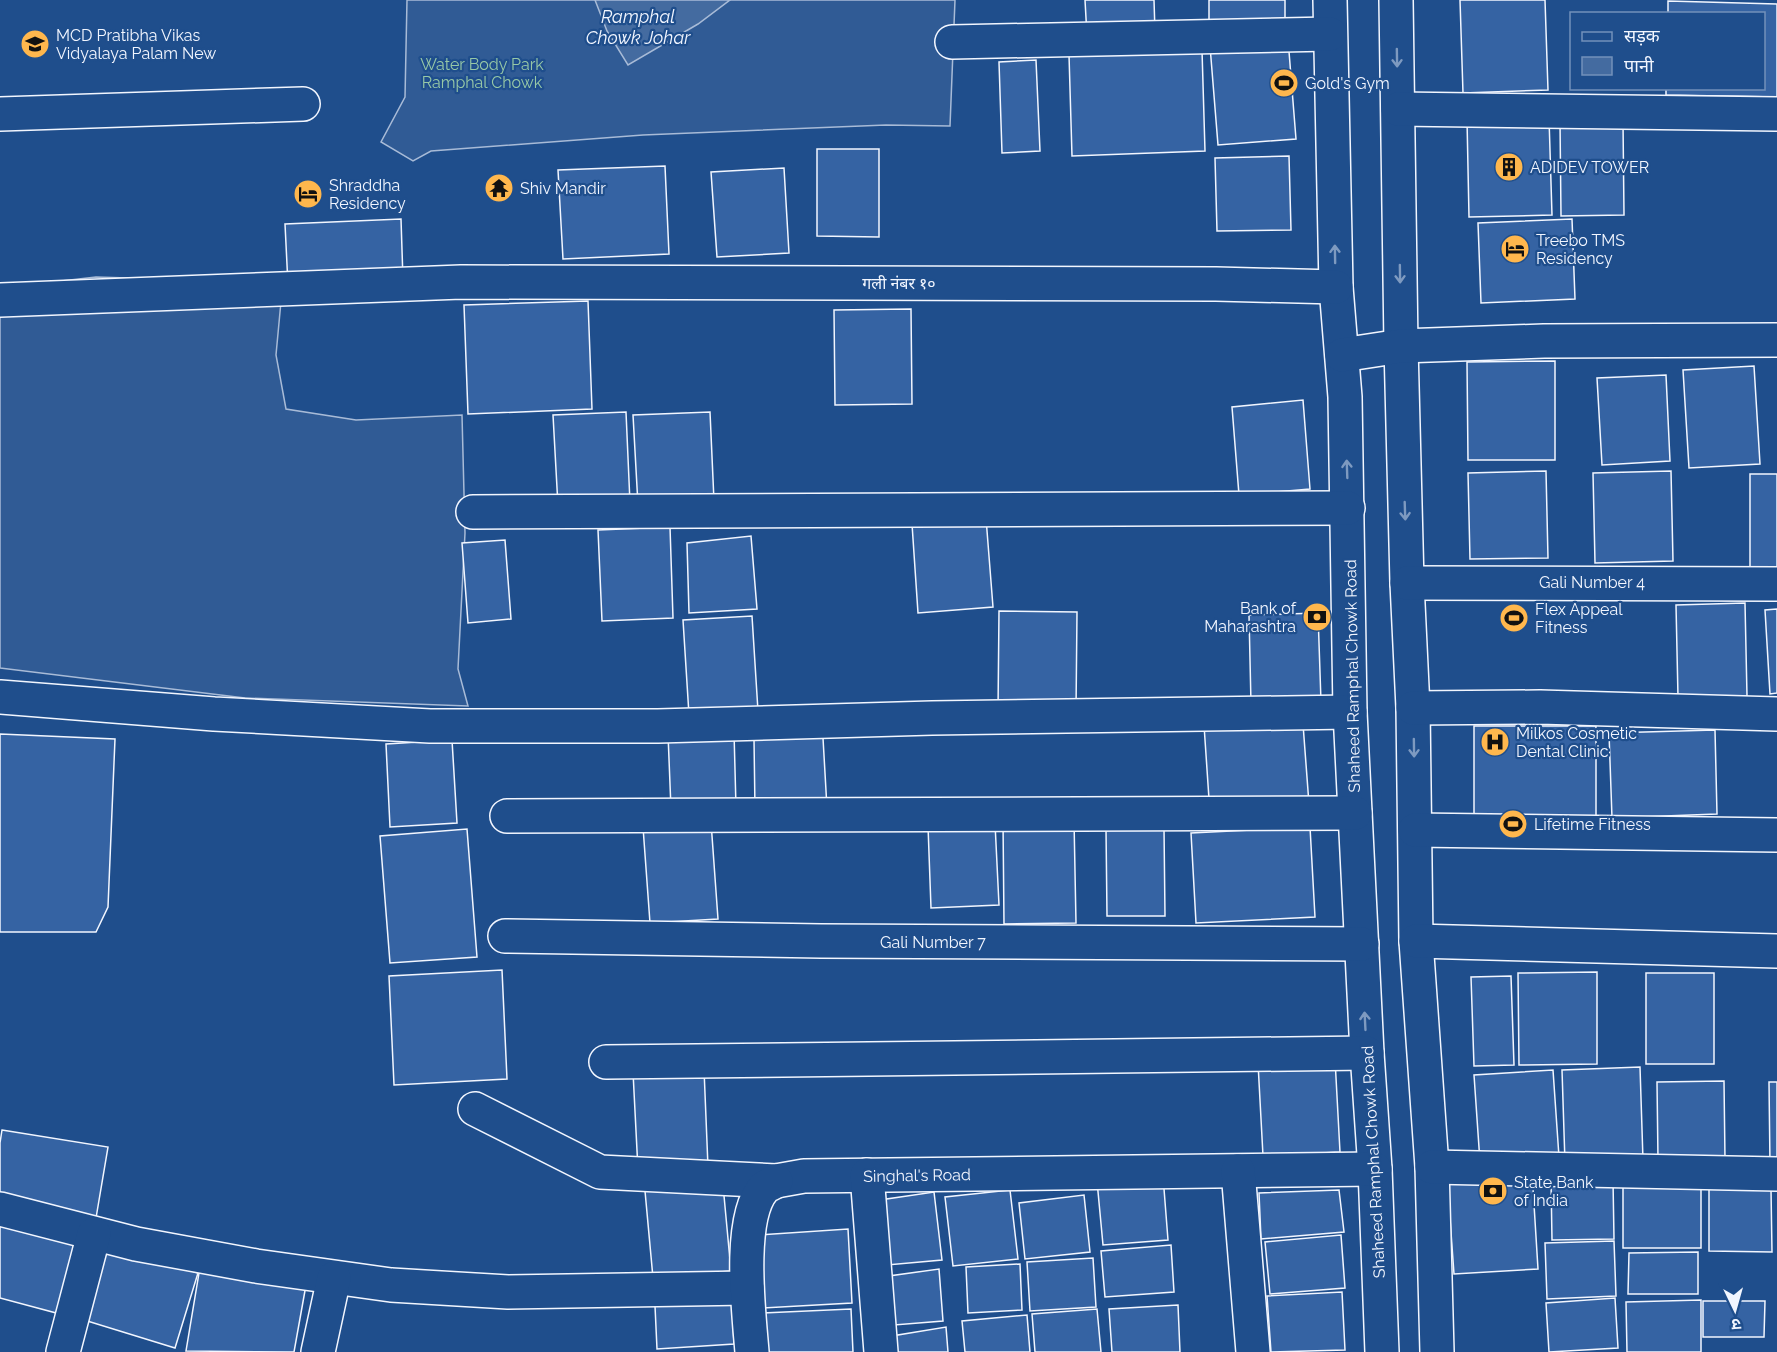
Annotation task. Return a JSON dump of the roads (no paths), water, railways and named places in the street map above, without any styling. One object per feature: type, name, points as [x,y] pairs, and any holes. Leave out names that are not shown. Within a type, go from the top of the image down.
[{"type":"street","name":"Shaheed Ramphal Chowk Road","points":[[1330,0],[1336,287],[1345,397],[1350,712],[1375,1169],[1382,1352]]},
{"type":"street","points":[[1396,0],[1401,346],[1407,583],[1413,708],[1416,941],[1432,1167],[1437,1352]]},
{"type":"street","points":[[952,42],[1330,34]]},
{"type":"street","points":[[0,114],[303,104]]},
{"type":"street","points":[[1398,109],[1777,114]]},
{"type":"street","name":"गली नंबर १०","points":[[0,300],[461,282],[1216,284],[1336,287]]},
{"type":"street","points":[[1342,355],[1401,346],[1544,341],[1777,340]]},
{"type":"street","points":[[473,512],[1348,508]]},
{"type":"street","name":"Gali Number 4","points":[[1407,583],[1777,584]]},
{"type":"street","points":[[0,697],[214,714],[430,726],[658,726],[932,718],[1350,712]]},
{"type":"street","points":[[1413,708],[1540,707],[1777,714]]},
{"type":"street","points":[[507,816],[1355,813]]},
{"type":"street","points":[[1415,830],[1777,835]]},
{"type":"street","name":"Gali Number 7","points":[[505,936],[821,941],[1362,944]]},
{"type":"street","points":[[1416,941],[1777,951]]},
{"type":"street","points":[[606,1062],[1367,1053]]},
{"type":"street","name":"Singhal's Road","points":[[476,1109],[600,1172],[776,1181],[804,1176],[1375,1169]]},
{"type":"street","points":[[1432,1167],[1777,1174]]},
{"type":"street","points":[[1239,1171],[1253,1352]]},
{"type":"street","points":[[867,1175],[881,1352]]},
{"type":"street","points":[[752,1352],[747,1288],[747,1235],[749,1224],[764,1188],[776,1181]]},
{"type":"street","points":[[0,1209],[94,1234],[256,1266],[392,1285],[508,1292],[747,1288]]},
{"type":"street","points":[[63,1352],[94,1234]]},
{"type":"street","points":[[318,1352],[334,1278]]},
{"type":"water","name":"Ramphal Chowk Johar","points":[[595,0],[730,0],[698,24],[628,65],[607,31]]},
{"type":"place","name":"MCD Pratibha Vikas Vidyalaya Palam New","points":[[35,44]]},
{"type":"place","name":"Gold's Gym","points":[[1284,83]]},
{"type":"place","name":"ADIDEV TOWER","points":[[1509,167]]},
{"type":"place","name":"Shiv Mandir","points":[[499,188]]},
{"type":"place","name":"Shraddha Residency","points":[[308,194]]},
{"type":"place","name":"Treebo TMS Residency","points":[[1515,249]]},
{"type":"place","name":"Bank of Maharashtra","points":[[1317,617]]},
{"type":"place","name":"Flex Appeal Fitness","points":[[1514,618]]},
{"type":"place","name":"Milkos Cosmetic Dental Clinic","points":[[1495,742]]},
{"type":"place","name":"Lifetime Fitness","points":[[1513,824]]},
{"type":"place","name":"State Bank of India","points":[[1493,1191]]},
{"type":"park label","name":"Water Body Park Ramphal Chowk","points":[[482,73]]}]
